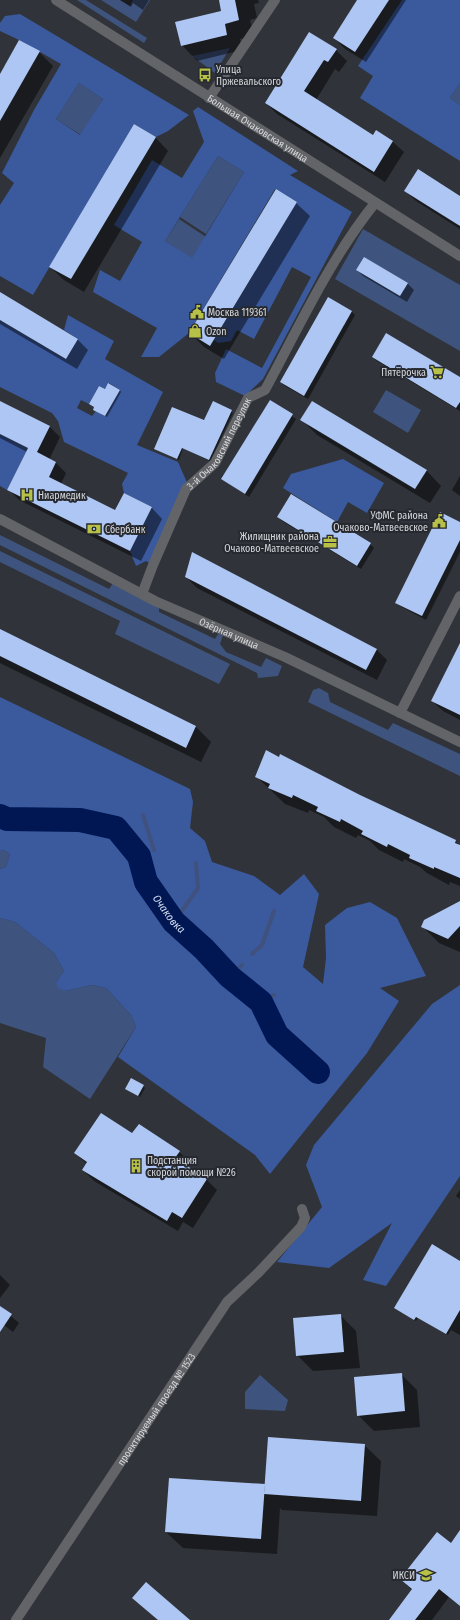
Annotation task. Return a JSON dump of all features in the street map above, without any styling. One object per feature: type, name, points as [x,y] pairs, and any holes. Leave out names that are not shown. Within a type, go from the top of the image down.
[{"type":"street","name":"Большая Очаковская улица","points":[[56,0],[460,256]]},
{"type":"street","points":[[209,98],[275,0]]},
{"type":"street","name":"3-й Очаковский переулок","points":[[142,594],[186,489],[215,463],[248,398],[265,390],[324,280],[361,220],[375,203]]},
{"type":"street","name":"Озёрная улица","points":[[0,519],[142,594],[285,657],[460,742]]},
{"type":"street","points":[[400,713],[460,596]]},
{"type":"street","name":"проектируемый проезд № 1523","points":[[16,1620],[227,1302],[259,1272],[301,1227],[305,1218],[302,1209]]},
{"type":"shaded area","points":[[77,0],[86,0],[147,38],[144,43]]},
{"type":"shaded area","points":[[101,0],[120,0],[130,6],[133,0],[150,0],[136,22]]},
{"type":"shaded area","points":[[402,0],[460,0],[460,83],[450,98],[460,105],[460,161],[360,98],[373,76],[358,66]]},
{"type":"shaded area","points":[[20,14],[189,115],[168,131],[156,137],[134,124],[33,295],[0,276],[0,205],[14,183],[2,173],[34,110],[61,64],[0,31],[0,23],[5,16]],"holes":[[[79,83],[103,99],[80,135],[56,119]]]},
{"type":"shaded area","points":[[230,48],[215,73],[192,56]]},
{"type":"shaded area","points":[[79,83],[103,99],[81,135],[56,119]]},
{"type":"shaded area","points":[[460,83],[460,105],[450,98]]},
{"type":"shaded area","points":[[198,107],[298,171],[290,175],[352,212],[263,379],[245,396],[216,382],[215,373],[226,349],[262,368],[311,277],[292,267],[254,339],[237,330],[231,341],[218,343],[214,340],[297,202],[275,189],[189,333],[159,357],[141,357],[157,328],[93,292],[100,270],[120,281],[142,242],[114,225],[152,160],[182,178],[204,142],[193,111]],"holes":[[[218,156],[244,172],[192,258],[165,241]]]},
{"type":"shaded area","points":[[218,156],[244,172],[206,234],[180,217]]},
{"type":"shaded area","points":[[179,219],[206,237],[192,259],[165,241]]},
{"type":"shaded area","points":[[363,229],[460,285],[460,351],[335,279]]},
{"type":"shaded area","points":[[68,315],[114,341],[105,359],[163,392],[137,445],[178,462],[189,487],[153,565],[146,561],[136,566],[130,551],[152,507],[124,493],[122,484],[128,473],[64,442],[58,421],[52,413],[0,387],[0,320],[66,359],[78,339],[64,330]],"holes":[[[109,383],[120,390],[105,416],[96,411],[92,416],[77,408],[81,400],[89,404],[99,386],[105,389]]]},
{"type":"shaded area","points":[[386,390],[421,410],[408,433],[373,412]]},
{"type":"shaded area","points":[[0,434],[28,448],[7,490],[0,486]]},
{"type":"shaded area","points":[[343,459],[384,483],[367,513],[348,502],[337,522],[283,488],[291,474]]},
{"type":"shaded area","points":[[0,535],[109,589],[113,583],[159,606],[159,612],[215,639],[218,634],[223,635],[220,644],[226,652],[261,667],[266,658],[282,666],[278,676],[258,678],[257,673],[0,545]]},
{"type":"shaded area","points":[[0,551],[230,664],[219,684],[115,634],[120,621],[0,562]]},
{"type":"shaded area","points":[[319,688],[328,693],[330,702],[388,730],[393,723],[460,754],[460,776],[308,702],[313,690]]},
{"type":"shaded area","points":[[0,697],[190,789],[193,802],[190,828],[205,841],[212,862],[254,876],[280,895],[304,874],[319,894],[303,967],[323,984],[326,958],[325,925],[347,908],[370,902],[397,918],[426,976],[380,988],[399,1001],[367,1053],[270,1174],[255,1155],[118,1057],[136,1027],[131,1015],[106,988],[92,985],[65,991],[58,988],[56,982],[64,971],[54,953],[15,922],[0,918],[0,869],[6,867],[10,854],[4,850],[0,851]]},
{"type":"shaded area","points":[[4,850],[10,854],[6,867],[0,869],[0,851]]},
{"type":"shaded area","points":[[0,918],[15,922],[54,953],[64,971],[56,982],[65,991],[92,985],[106,988],[131,1015],[136,1027],[90,1099],[43,1067],[46,1038],[0,1023]]},
{"type":"shaded area","points":[[460,985],[460,1176],[386,1286],[363,1280],[392,1223],[329,1268],[277,1262],[322,1207],[306,1165],[314,1145],[432,1004]]},
{"type":"shaded area","points":[[260,1375],[288,1400],[285,1411],[245,1409],[245,1392]]},
{"type":"building","points":[[219,0],[235,0],[239,20],[225,24],[227,35],[181,46],[175,22],[221,11]]},
{"type":"building","points":[[357,0],[389,0],[355,52],[333,38]]},
{"type":"building","points":[[309,32],[337,49],[328,62],[324,60],[304,91],[373,135],[376,130],[393,141],[374,172],[265,103]]},
{"type":"building","points":[[19,40],[40,51],[0,121],[0,74]]},
{"type":"building","points":[[134,124],[156,137],[71,279],[49,267]]},
{"type":"building","points":[[418,169],[460,196],[460,226],[404,191]]},
{"type":"building","points":[[276,189],[297,202],[210,346],[189,333]]},
{"type":"building","points":[[364,257],[408,283],[400,296],[356,270]]},
{"type":"building","points":[[0,292],[78,339],[66,359],[0,320]]},
{"type":"building","points":[[328,297],[352,311],[304,396],[280,382]]},
{"type":"building","points":[[386,333],[460,377],[460,402],[456,408],[372,357]]},
{"type":"building","points":[[108,383],[120,390],[105,416],[93,410],[94,407],[89,404],[99,386],[105,389]]},
{"type":"building","points":[[270,400],[293,414],[245,494],[221,479]]},
{"type":"building","points":[[0,401],[50,426],[37,452],[56,462],[49,477],[115,510],[124,493],[152,507],[130,551],[7,490],[28,448],[0,434]]},
{"type":"building","points":[[213,401],[232,410],[209,460],[182,448],[177,459],[154,449],[172,407],[204,420]]},
{"type":"building","points":[[312,401],[427,470],[415,489],[300,420]]},
{"type":"building","points":[[291,494],[371,543],[357,566],[277,517]]},
{"type":"building","points":[[440,512],[460,522],[460,540],[422,616],[395,603]]},
{"type":"building","points":[[192,552],[377,649],[366,670],[185,577]]},
{"type":"building","points":[[0,629],[196,726],[186,748],[0,656]]},
{"type":"building","points":[[460,643],[460,715],[431,701]]},
{"type":"building","points":[[266,750],[279,757],[280,754],[360,795],[456,840],[455,843],[460,845],[460,878],[409,858],[410,855],[388,844],[387,847],[361,834],[363,831],[341,819],[340,822],[316,811],[318,807],[293,795],[292,798],[268,788],[270,784],[255,777]]},
{"type":"building","points":[[460,901],[460,926],[448,939],[421,927],[424,920]]},
{"type":"building","points":[[131,1078],[144,1085],[138,1096],[125,1089]]},
{"type":"building","name":"Подстанция скорой помощи №26","points":[[101,1113],[132,1133],[139,1124],[180,1151],[175,1158],[207,1179],[182,1218],[172,1212],[167,1221],[82,1170],[87,1162],[74,1153]]},
{"type":"building","points":[[432,1244],[460,1261],[460,1310],[446,1334],[416,1317],[414,1320],[394,1308]]},
{"type":"building","points":[[0,1306],[12,1314],[0,1332]]},
{"type":"building","points":[[341,1314],[344,1352],[296,1356],[293,1318]]},
{"type":"building","points":[[402,1373],[405,1411],[357,1416],[354,1377]]},
{"type":"building","points":[[268,1437],[365,1444],[361,1501],[264,1494]]},
{"type":"building","points":[[169,1478],[265,1484],[261,1539],[165,1532]]},
{"type":"building","name":"ИКСИ","points":[[460,1530],[460,1606],[439,1589],[415,1620],[389,1620],[412,1589],[400,1579],[414,1561],[437,1532],[451,1543]]},
{"type":"building","points":[[146,1582],[190,1620],[158,1620],[132,1598]]},
{"type":"waterway","points":[[143,815],[154,850]]},
{"type":"waterway","name":"Очаковка","points":[[0,816],[7,819],[80,820],[116,828],[139,856],[146,882],[174,922],[204,949],[230,977],[261,1002],[277,1035],[318,1072]]},
{"type":"waterway","points":[[174,922],[198,888],[196,863]]},
{"type":"waterway","points":[[252,954],[262,945],[274,911]]},
{"type":"waterway","points":[[230,977],[242,965]]},
{"type":"waterway","points":[[261,1002],[274,995]]},
{"type":"place","name":"Улица Пржевальского","points":[[205,75]]},
{"type":"place","name":"Москва 119361","points":[[197,312]]},
{"type":"place","name":"Ozon","points":[[195,331]]},
{"type":"place","name":"Пятёрочка","points":[[437,372]]},
{"type":"place","name":"Ниармедик","points":[[27,495]]},
{"type":"place","name":"УФМС района Очаково-Матвеевское","points":[[439,521]]},
{"type":"place","name":"Сбербанк","points":[[94,529]]},
{"type":"place","name":"Жилищник района Очаково-Матвеевское","points":[[330,542]]},
{"type":"place","name":"Подстанция скорой помощи №26","points":[[136,1166]]},
{"type":"place","name":"ИКСИ","points":[[426,1575]]}]
